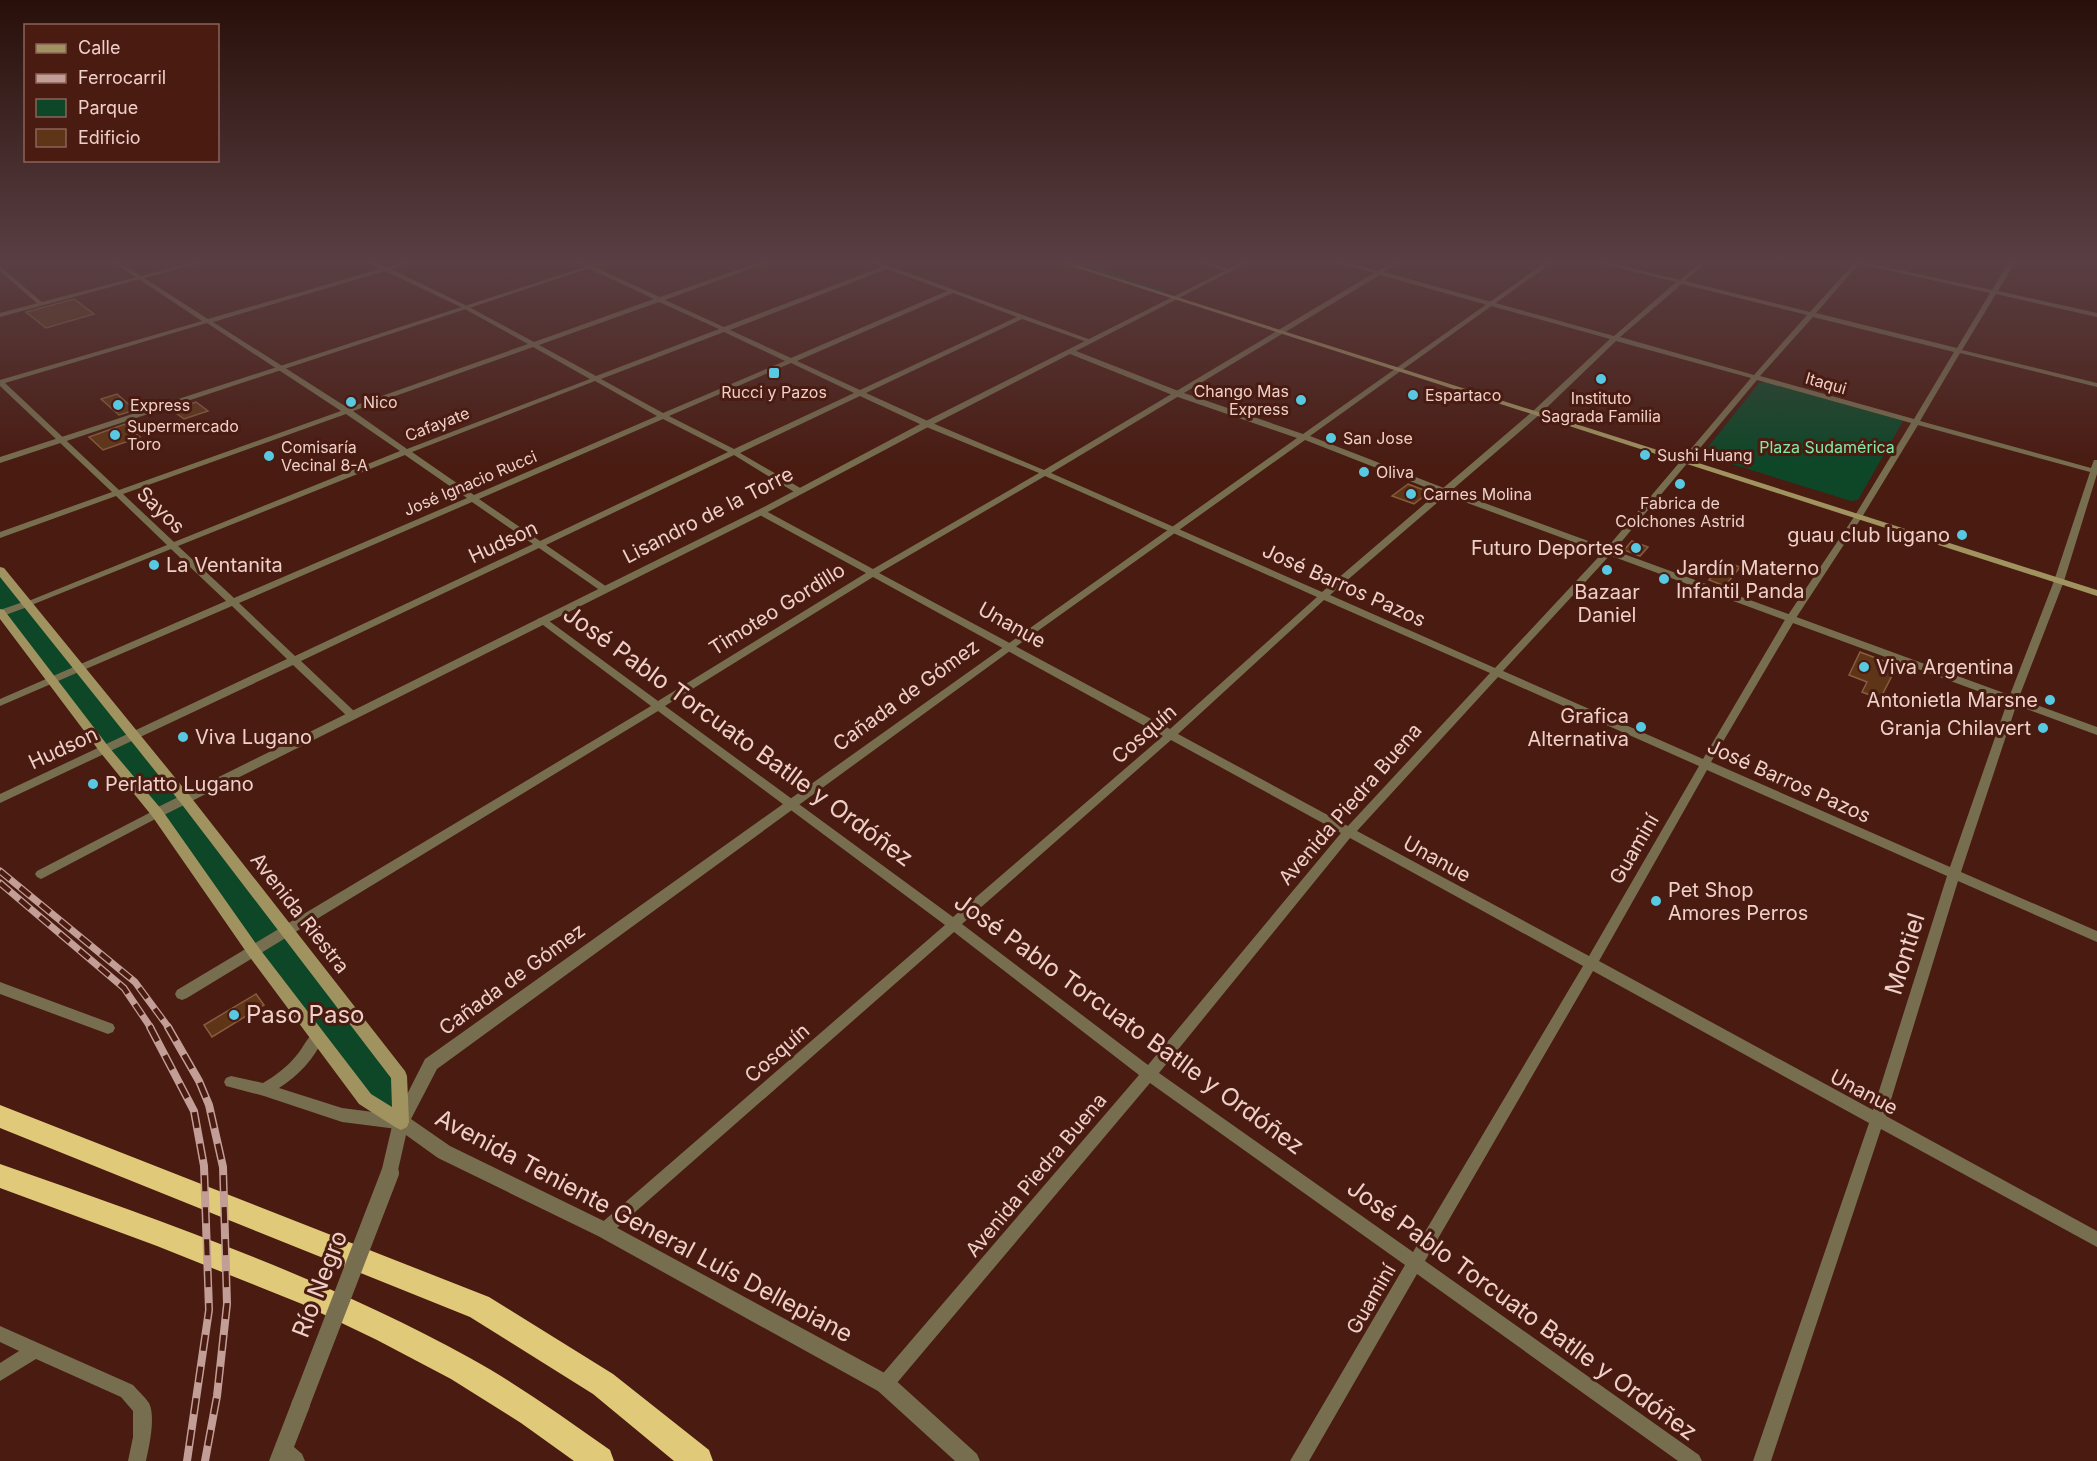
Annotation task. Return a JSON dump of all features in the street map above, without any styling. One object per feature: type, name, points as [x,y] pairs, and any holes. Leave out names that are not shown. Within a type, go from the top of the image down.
[{"type":"highway","points":[[0,1116],[479,1307],[603,1384],[698,1461]]},
{"type":"highway","points":[[0,1176],[317,1296],[444,1357],[569,1437],[599,1461]]},
{"type":"main road","points":[[1286,330],[1860,514],[2060,577],[2097,586]]},
{"type":"main road","name":"Avenida Riestra","points":[[0,570],[185,799],[399,1076],[401,1122]]},
{"type":"main road","points":[[2060,577],[2097,593]]},
{"type":"main road","points":[[0,613],[104,749],[157,813],[254,952],[365,1099],[401,1122]]},
{"type":"street","points":[[0,382],[175,330]]},
{"type":"street","name":"José Pablo Torcuato Batlle y Ordóñez","points":[[225,330],[347,411],[604,589]]},
{"type":"street","points":[[0,460],[396,330]]},
{"type":"street","points":[[507,330],[663,417],[734,452],[799,491]]},
{"type":"street","points":[[0,535],[572,330]]},
{"type":"street","name":"José Barros Pazos","points":[[724,330],[927,424],[1045,473],[2097,937]]},
{"type":"street","name":"Cafayate","points":[[0,613],[405,452],[724,330]]},
{"type":"street","name":"José Ignacio Rucci","points":[[0,703],[862,330]]},
{"type":"street","name":"Hudson","points":[[0,798],[993,330]]},
{"type":"street","points":[[1058,330],[1089,341]]},
{"type":"street","name":"Lisandro de la Torre","points":[[157,813],[351,714],[760,512],[1111,330]]},
{"type":"street","name":"Timoteo Gordillo","points":[[182,994],[288,932],[874,572],[1285,330]]},
{"type":"street","name":"Cañada de Gómez","points":[[401,1122],[430,1064],[1010,646],[1455,330]]},
{"type":"street","name":"Itaqui","points":[[1587,330],[1914,422],[2096,468]]},
{"type":"street","name":"Cosquín","points":[[604,1230],[1170,735],[1323,596],[1446,492],[1625,330]]},
{"type":"street","name":"Avenida Piedra Buena","points":[[885,1384],[1149,1074],[1348,833],[1609,551],[1798,330]]},
{"type":"street","points":[[1878,330],[2097,385]]},
{"type":"street","name":"Guaminí","points":[[1299,1461],[1791,618],[1860,514],[1970,330]]},
{"type":"street","points":[[1070,351],[1178,394],[1304,437],[1446,492],[2097,731]]},
{"type":"street","name":"Sayos","points":[[0,382],[351,714]]},
{"type":"street","name":"Montiel","points":[[1762,1461],[1877,1121],[1953,874],[2013,700],[2060,577],[2096,468]]},
{"type":"street","name":"Unanue","points":[[760,512],[2097,1239]]},
{"type":"street","name":"José Pablo Torcuato Batlle y Ordóñez","points":[[542,620],[953,924],[1149,1074],[1693,1461]]},
{"type":"street","points":[[40,874],[157,813]]},
{"type":"street","points":[[0,988],[108,1028]]},
{"type":"street","points":[[264,1090],[278,1082],[302,1061],[317,1037]]},
{"type":"street","name":"Avenida Teniente General Luís Dellepiane","points":[[231,1082],[342,1115],[401,1122],[444,1152],[604,1230],[885,1384],[970,1461]]},
{"type":"street","name":"Río Negro","points":[[286,1457],[300,1406],[390,1173],[401,1122]]},
{"type":"street","points":[[0,1334],[127,1392],[142,1408],[142,1437],[137,1461]]},
{"type":"street","points":[[0,1373],[35,1350]]},
{"type":"green space","name":"Plaza Sudamérica","points":[[1766,382],[1903,421],[1858,500],[1851,501],[1709,457],[1704,452],[1759,383]]},
{"type":"green space","points":[[0,570],[399,1076],[401,1122],[365,1099],[0,612]]},
{"type":"building","name":"Express","points":[[117,394],[135,410],[119,415],[101,399]]},
{"type":"building","points":[[196,402],[208,411],[184,419],[172,410]]},
{"type":"building","name":"Supermercado Toro","points":[[125,424],[140,437],[103,450],[89,437]]},
{"type":"building","name":"Carnes Molina","points":[[1408,484],[1429,492],[1414,504],[1392,496]]},
{"type":"building","name":"Futuro Deportes","points":[[1632,541],[1648,547],[1640,556],[1624,550]]},
{"type":"building","points":[[1724,561],[1740,567],[1725,586],[1709,580]]},
{"type":"building","points":[[1860,652],[1897,666],[1880,699],[1862,692],[1867,682],[1849,675]]},
{"type":"building","name":"Paso Paso","points":[[256,994],[264,1005],[212,1037],[204,1025]]},
{"type":"railway","points":[[0,871],[135,982],[169,1028]]},
{"type":"railway","points":[[0,883],[124,988],[151,1028]]},
{"type":"railway","points":[[150,1027],[194,1111],[204,1166],[209,1310],[187,1461]]},
{"type":"railway","points":[[168,1027],[199,1081],[209,1105],[223,1167],[227,1304],[217,1396],[205,1461]]},
{"type":"place","name":"Rucci y Pazos","points":[[774,373]]},
{"type":"place","name":"Instituto Sagrada Familia","points":[[1601,379]]},
{"type":"place","name":"Espartaco","points":[[1413,395]]},
{"type":"place","name":"Chango Mas Express","points":[[1301,400]]},
{"type":"place","name":"Nico","points":[[351,402]]},
{"type":"place","name":"Express","points":[[118,405]]},
{"type":"place","name":"Supermercado Toro","points":[[115,435]]},
{"type":"place","name":"San Jose","points":[[1331,438]]},
{"type":"place","name":"Sushi Huang","points":[[1645,455]]},
{"type":"place","name":"Comisaría Vecinal 8-A","points":[[269,456]]},
{"type":"place","name":"Oliva","points":[[1364,472]]},
{"type":"place","name":"Fabrica de Colchones Astrid","points":[[1680,484]]},
{"type":"place","name":"Carnes Molina","points":[[1411,494]]},
{"type":"place","name":"guau club lugano","points":[[1962,535]]},
{"type":"place","name":"Futuro Deportes","points":[[1636,548]]},
{"type":"place","name":"La Ventanita","points":[[154,565]]},
{"type":"place","name":"Bazaar Daniel","points":[[1607,570]]},
{"type":"place","name":"Jardín Materno Infantil Panda","points":[[1664,579]]},
{"type":"place","name":"Viva Argentina","points":[[1864,667]]},
{"type":"place","name":"Antonietla Marsne","points":[[2050,700]]},
{"type":"place","name":"Grafica Alternativa","points":[[1641,727]]},
{"type":"place","name":"Granja Chilavert","points":[[2043,728]]},
{"type":"place","name":"Viva Lugano","points":[[183,737]]},
{"type":"place","name":"Perlatto Lugano","points":[[93,784]]},
{"type":"place","name":"Pet Shop Amores Perros","points":[[1656,901]]},
{"type":"place","name":"Paso Paso","points":[[234,1015]]}]
